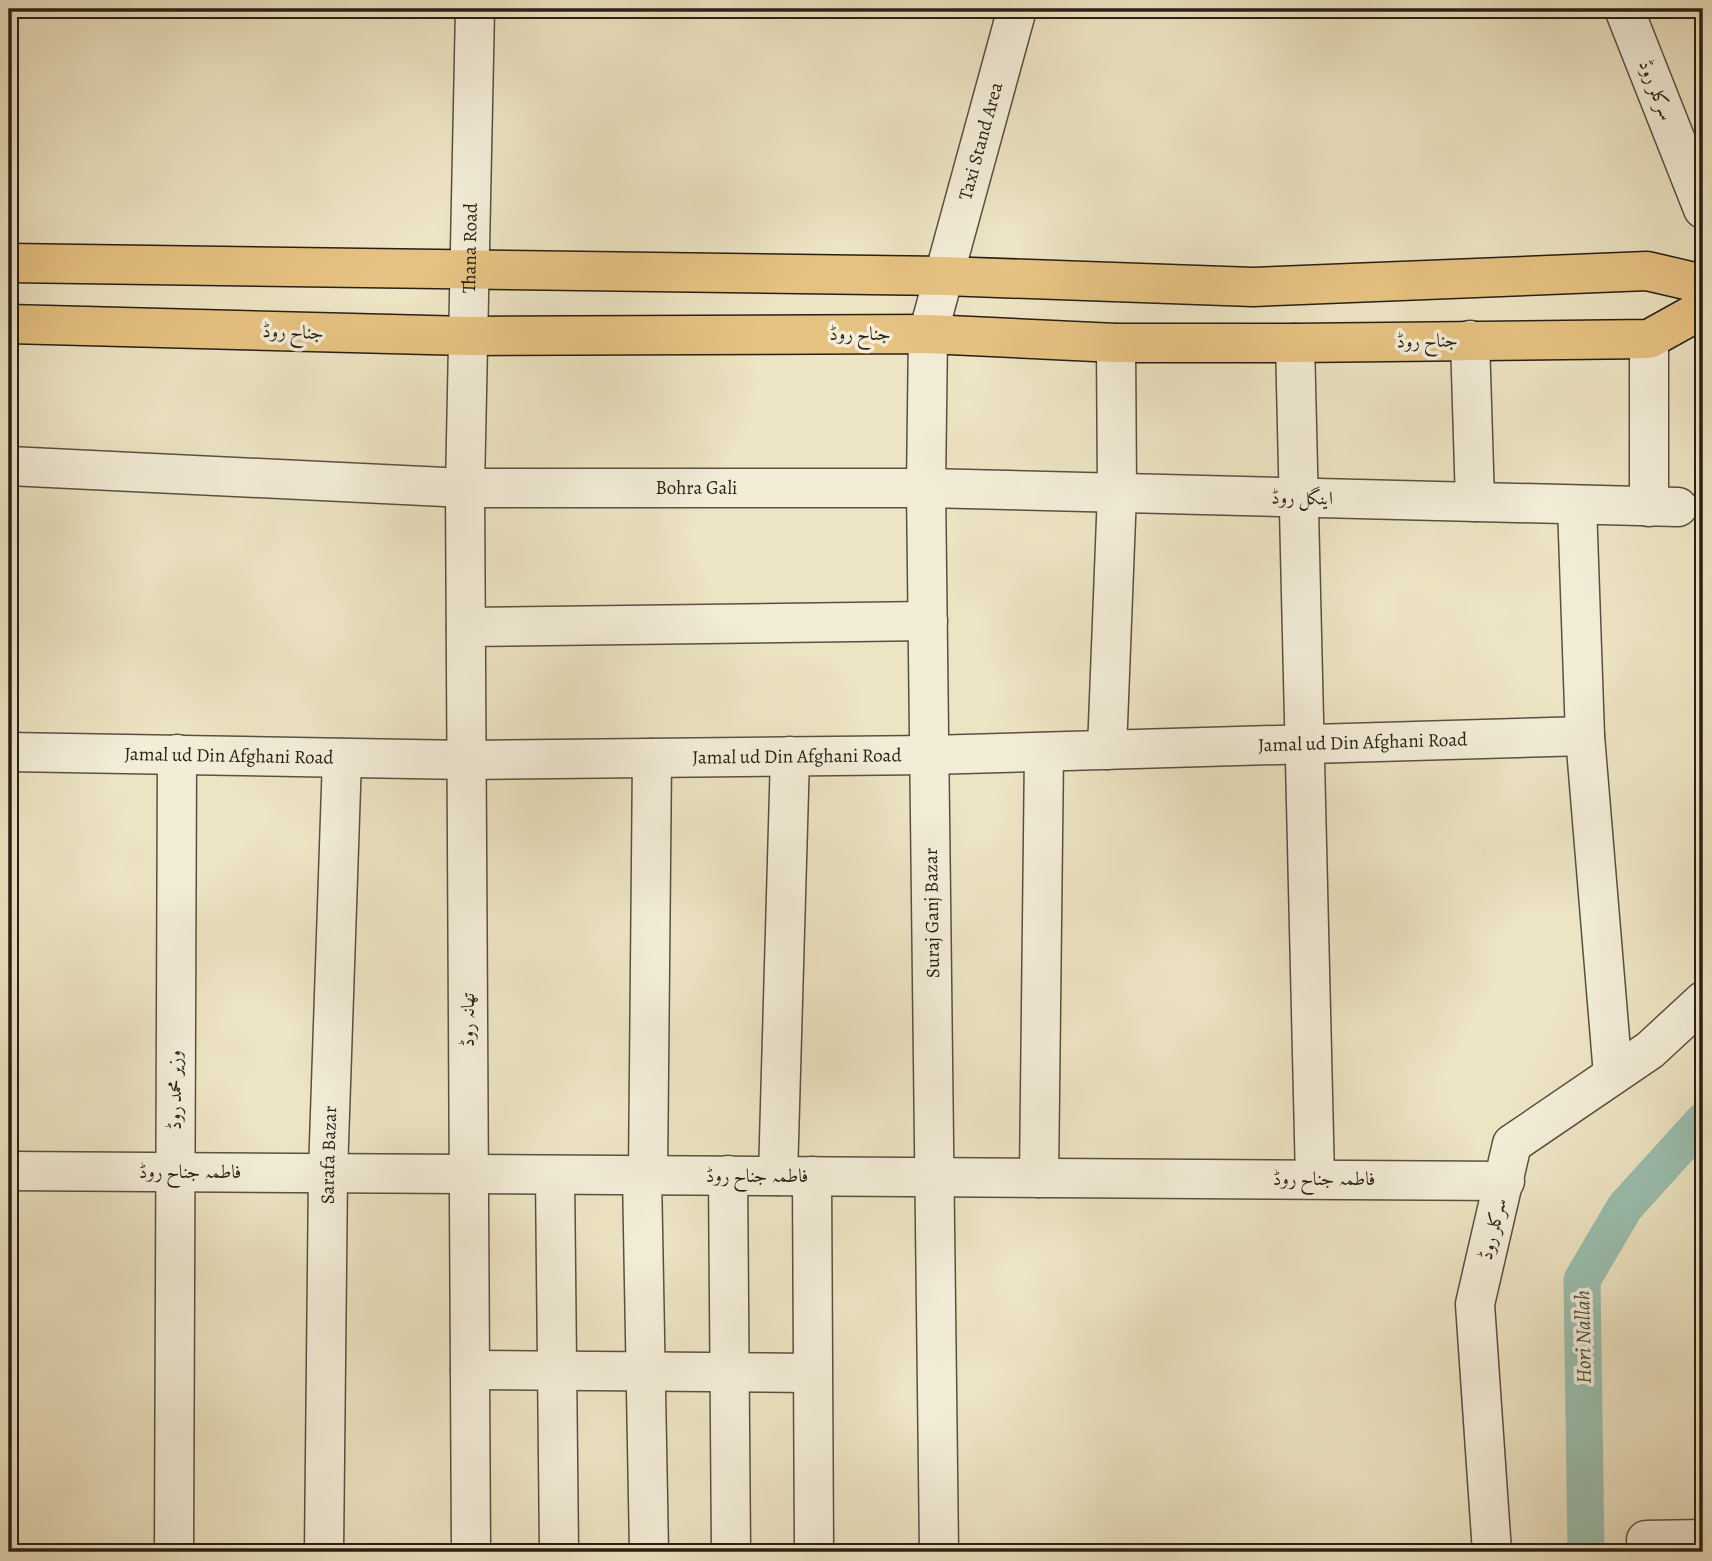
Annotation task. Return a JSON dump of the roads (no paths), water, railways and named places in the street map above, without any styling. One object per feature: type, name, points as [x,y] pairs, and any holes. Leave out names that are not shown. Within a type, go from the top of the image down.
[{"type":"main road","points":[[9,263],[943,276],[1253,286],[1647,271],[1703,284]]},
{"type":"main road","name":"جناح روڈ","points":[[9,324],[468,336],[928,334],[1116,343],[1650,339],[1703,309]]},
{"type":"street","name":"Thana Road","points":[[465,488],[475,9]]},
{"type":"street","name":"Taxi Stand Area","points":[[943,276],[1017,9]]},
{"type":"street","name":"سرکلر روڈ","points":[[1624,9],[1703,209]]},
{"type":"street","name":"Suraj Ganj Bazar","points":[[939,1552],[926,488],[928,334],[943,276]]},
{"type":"street","name":"اینگل روڈ","points":[[926,488],[1664,507],[1650,339]]},
{"type":"street","points":[[1470,340],[1475,502]]},
{"type":"street","points":[[1295,342],[1315,1180]]},
{"type":"street","points":[[1107,750],[1117,493],[1116,343]]},
{"type":"street","name":"Bohra Gali","points":[[9,466],[465,488],[926,488]]},
{"type":"street","name":"تھانہ روڈ","points":[[465,488],[471,1552]]},
{"type":"street","points":[[1577,505],[1585,736],[1613,1075]]},
{"type":"street","points":[[466,627],[928,621]]},
{"type":"street","name":"Jamal ud Din Afghani Road","points":[[9,752],[467,760],[790,757],[1585,736]]},
{"type":"street","points":[[1039,1178],[1044,752]]},
{"type":"street","name":"وزیر محمد روڈ","points":[[174,1552],[177,754]]},
{"type":"street","points":[[790,757],[795,1176],[811,1373],[814,1552]]},
{"type":"street","name":"Sarafa Bazar","points":[[324,1552],[328,1173],[342,758]]},
{"type":"street","points":[[649,1552],[645,1175],[652,758]]},
{"type":"street","name":"سرکلر روڈ","points":[[1492,1552],[1475,1304],[1512,1144],[1650,1050],[1703,1001]]},
{"type":"street","name":"فاطمہ جناح روڈ","points":[[9,1171],[1505,1181]]},
{"type":"street","points":[[555,1175],[559,1552]]},
{"type":"street","points":[[728,1175],[731,1552]]},
{"type":"street","points":[[470,1370],[811,1373]]},
{"type":"street","points":[[1646,1540],[1703,1539]]},
{"type":"waterway","name":"Hori Nallah","points":[[1586,1552],[1582,1280],[1625,1207],[1703,1121]]}]
